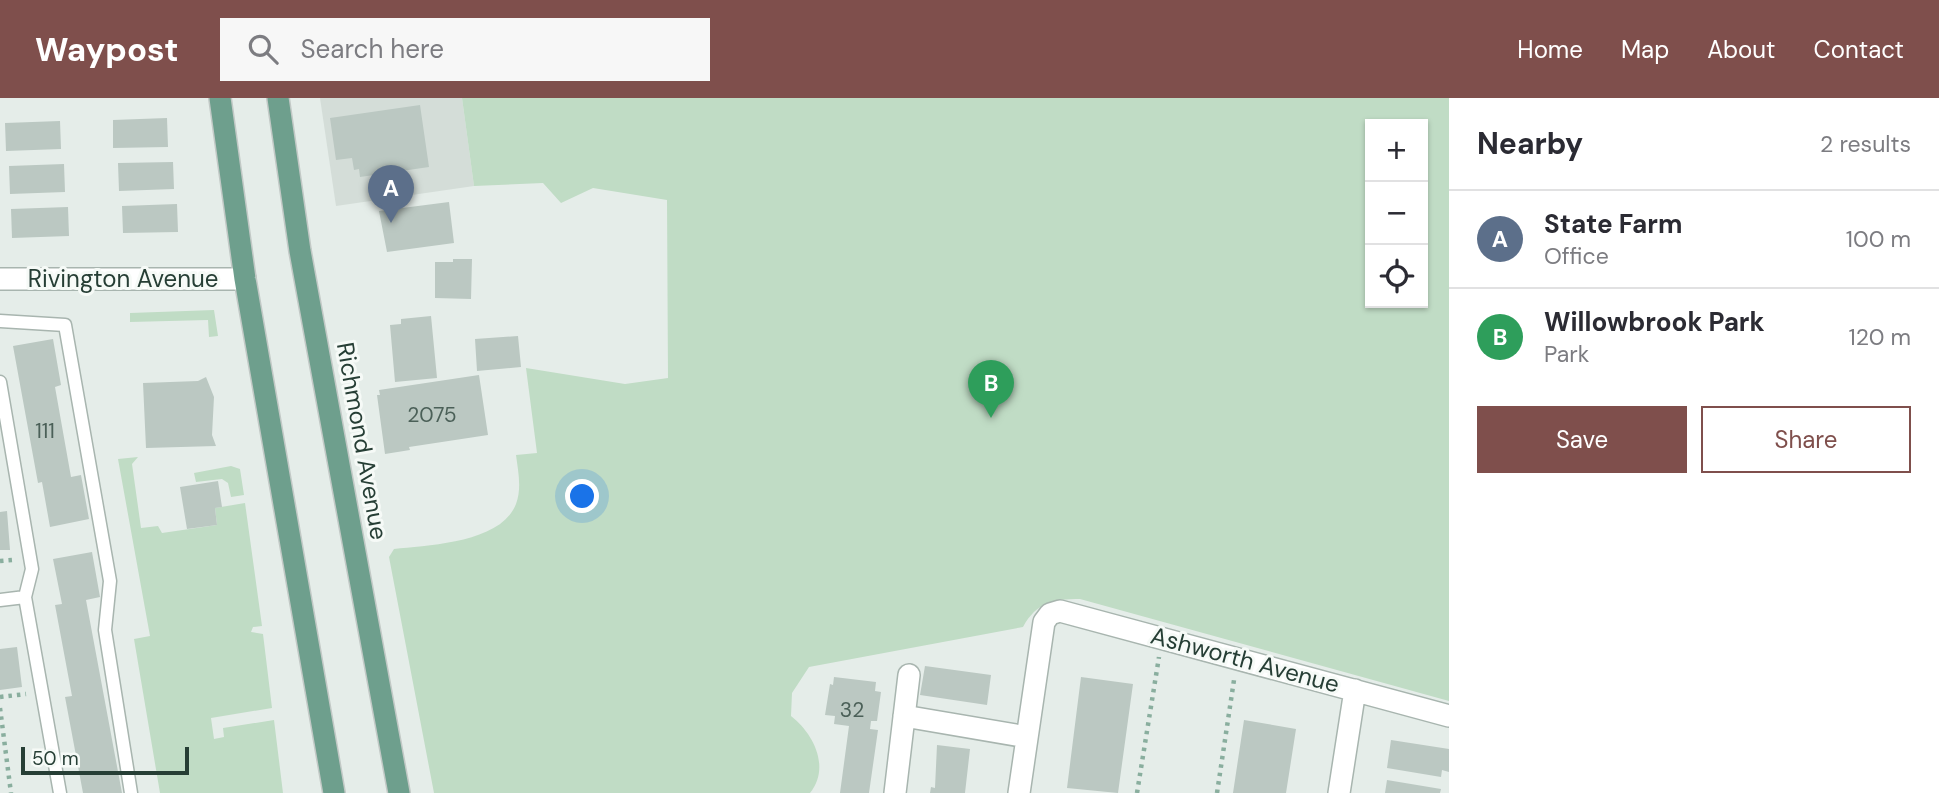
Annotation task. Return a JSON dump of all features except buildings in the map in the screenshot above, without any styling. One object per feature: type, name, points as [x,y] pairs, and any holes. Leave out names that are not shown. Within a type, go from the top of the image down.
[{"type":"main road","points":[[220,98],[246,279],[334,793]]},
{"type":"main road","name":"Richmond Avenue","points":[[278,98],[300,251],[399,793]]},
{"type":"street","name":"Rivington Avenue","points":[[0,279],[246,279]]},
{"type":"street","name":"Ashworth Avenue","points":[[1027,737],[1044,622],[1050,614],[1060,611],[1449,716]]},
{"type":"street","points":[[895,793],[909,675]]},
{"type":"street","points":[[1339,793],[1355,690]]},
{"type":"street","points":[[904,716],[1027,737],[1019,793]]},
{"type":"lane","points":[[0,321],[65,324],[110,581],[105,630],[131,793]]},
{"type":"lane","points":[[0,382],[32,569],[32,579],[25,597],[60,793]]},
{"type":"lane","points":[[0,600],[25,597]]},
{"type":"path","points":[[0,561],[12,560],[12,549]]},
{"type":"path","points":[[1137,793],[1159,656]]},
{"type":"path","points":[[1217,793],[1235,676]]},
{"type":"path","points":[[0,697],[34,693]]},
{"type":"path","points":[[0,708],[11,793]]},
{"type":"path","points":[[0,762],[7,761]]},
{"type":"shaded area","points":[[320,98],[462,98],[474,186],[336,206]]},
{"type":"green space","points":[[462,98],[1449,98],[1449,701],[1080,599],[1062,600],[1040,607],[1023,627],[809,667],[792,693],[791,716],[806,732],[817,751],[819,772],[810,793],[434,793],[389,557],[394,549],[462,540],[480,534],[496,527],[508,517],[519,492],[516,455],[537,453],[526,368],[625,384],[668,378],[667,200],[593,188],[561,203],[543,183],[474,186]]},
{"type":"green space","points":[[214,310],[218,336],[209,337],[208,320],[130,322],[130,313]]},
{"type":"green space","points":[[138,457],[132,464],[141,528],[158,526],[162,533],[217,525],[215,508],[245,503],[262,626],[253,627],[251,632],[263,634],[272,708],[211,718],[214,739],[224,737],[223,728],[274,720],[283,793],[160,793],[134,639],[150,636],[118,459]]},
{"type":"green space","points":[[231,466],[240,469],[244,495],[231,497],[228,483],[222,479],[196,482],[194,473]]},
{"type":"place","name":"State Farm","points":[[391,223]]},
{"type":"place","name":"Willowbrook Park","points":[[991,418]]}]
